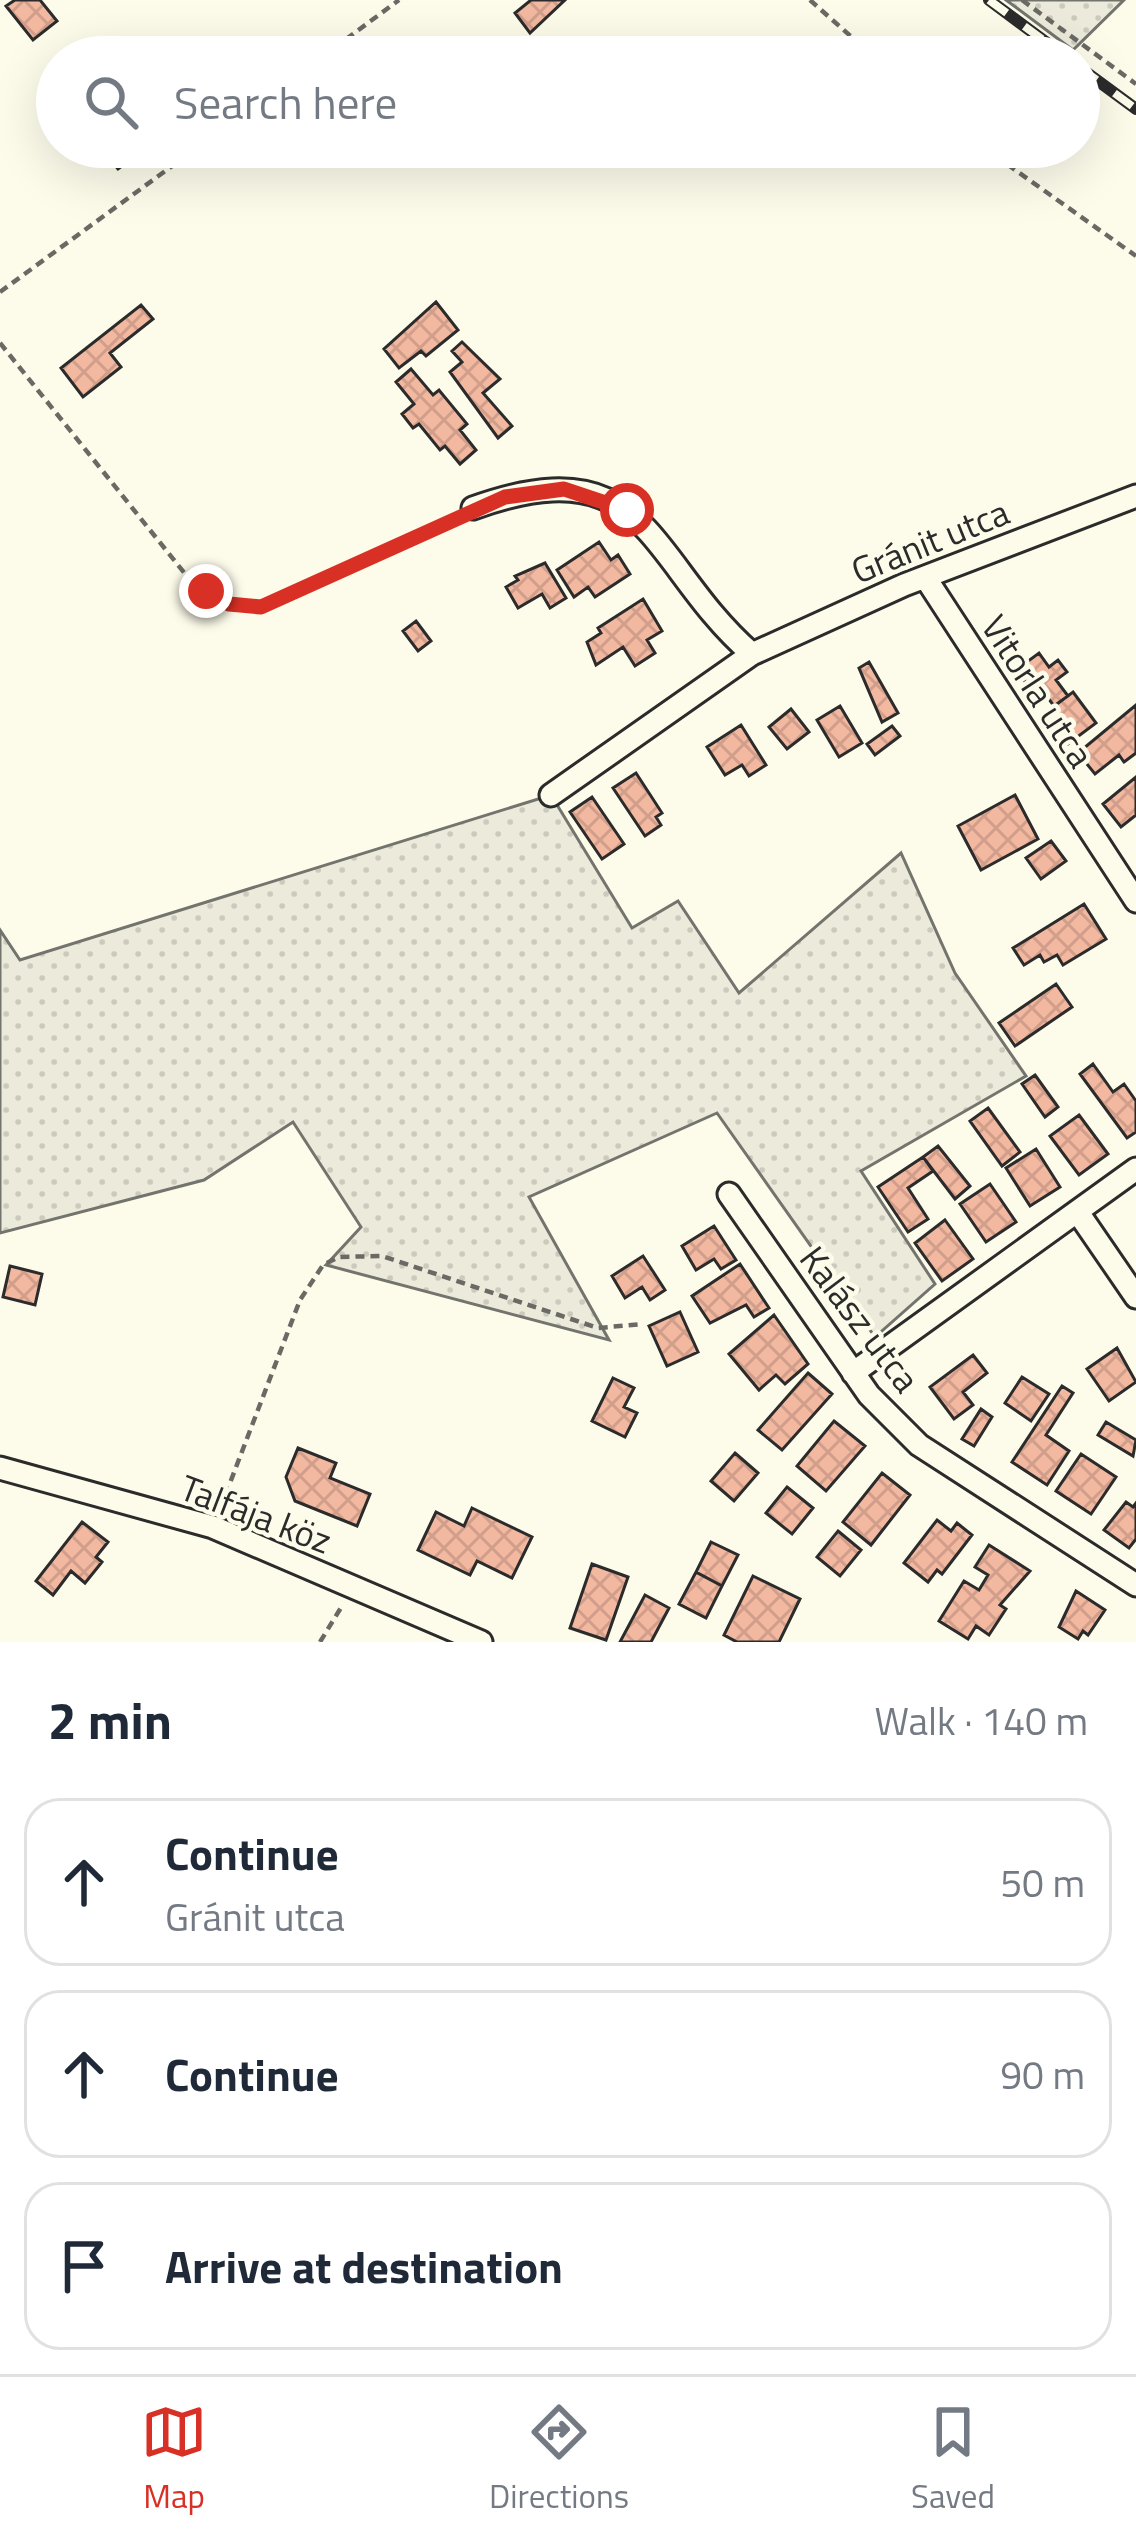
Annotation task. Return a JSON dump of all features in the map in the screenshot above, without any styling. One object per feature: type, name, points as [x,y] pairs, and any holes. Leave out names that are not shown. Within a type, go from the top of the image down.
[{"type":"street","points":[[473,508],[505,497],[564,489],[603,498],[657,536],[703,604],[752,654]]},
{"type":"street","name":"Gránit utca","points":[[551,795],[752,654],[925,577],[1136,496]]},
{"type":"street","name":"Vitorla utca","points":[[925,577],[1136,901]]},
{"type":"street","points":[[853,1373],[1136,1169]]},
{"type":"street","name":"Kalász utca","points":[[729,1194],[853,1373],[919,1444],[1136,1585]]},
{"type":"street","points":[[1079,1214],[1136,1298]]},
{"type":"street","name":"Talfája köz","points":[[0,1468],[213,1527],[481,1642]]},
{"type":"path","points":[[350,36],[399,0]]},
{"type":"path","points":[[810,0],[850,36]]},
{"type":"path","points":[[1022,0],[1071,36]]},
{"type":"path","points":[[1100,57],[1136,84]]},
{"type":"path","points":[[0,292],[169,168]]},
{"type":"path","points":[[1012,168],[1136,256]]},
{"type":"path","points":[[0,344],[186,575],[229,604],[261,607],[473,508]]},
{"type":"path","points":[[213,1527],[300,1300],[323,1265],[339,1257],[382,1256],[598,1328],[643,1324]]},
{"type":"path","points":[[320,1642],[353,1587]]},
{"type":"shaded area","points":[[1006,0],[1124,0],[1087,36],[1054,36]]},
{"type":"shaded area","points":[[551,795],[632,928],[678,901],[739,993],[901,853],[955,973],[1026,1076],[861,1171],[935,1284],[875,1337],[717,1113],[529,1197],[609,1340],[326,1265],[361,1227],[293,1122],[204,1180],[0,1233],[0,930],[20,960]]},
{"type":"building","points":[[15,0],[40,0],[57,21],[33,40],[6,6]]},
{"type":"building","points":[[531,0],[565,0],[530,33],[515,13]]},
{"type":"building","points":[[436,302],[458,330],[426,356],[421,351],[399,368],[384,349]]},
{"type":"building","points":[[141,305],[153,319],[110,353],[121,367],[83,397],[61,368]]},
{"type":"building","points":[[462,342],[500,379],[483,393],[512,426],[498,438],[450,372],[462,362],[452,351]]},
{"type":"building","points":[[411,369],[433,395],[439,390],[467,424],[460,430],[476,450],[460,464],[445,446],[440,450],[419,424],[413,428],[402,414],[414,404],[396,382]]},
{"type":"building","points":[[599,542],[611,560],[618,555],[630,574],[595,597],[588,587],[574,597],[557,570]]},
{"type":"building","points":[[545,563],[566,598],[550,608],[542,594],[518,608],[506,587],[518,580],[515,576]]},
{"type":"building","points":[[643,599],[662,631],[647,640],[655,653],[635,666],[623,647],[596,665],[587,642],[601,633],[598,628]]},
{"type":"building","points":[[416,621],[431,641],[418,651],[403,631]]},
{"type":"building","points":[[1039,653],[1049,667],[1058,660],[1067,672],[1056,680],[1068,696],[1054,706],[1042,690],[1035,695],[1016,670]]},
{"type":"building","points":[[869,662],[898,713],[882,722],[859,668]]},
{"type":"building","points":[[1073,692],[1096,723],[1068,744],[1045,713]]},
{"type":"building","points":[[1136,705],[1136,753],[1124,762],[1119,755],[1095,774],[1078,753]]},
{"type":"building","points":[[840,706],[862,743],[839,757],[817,720]]},
{"type":"building","points":[[791,709],[809,732],[787,749],[769,727]]},
{"type":"building","points":[[741,725],[766,765],[749,776],[742,765],[725,775],[707,747]]},
{"type":"building","points":[[892,726],[900,736],[875,755],[867,744]]},
{"type":"building","points":[[636,773],[662,813],[656,817],[661,825],[645,836],[613,788]]},
{"type":"building","points":[[1136,777],[1136,815],[1121,827],[1103,804]]},
{"type":"building","points":[[1015,795],[1038,839],[981,870],[958,826]]},
{"type":"building","points":[[592,797],[624,844],[602,859],[570,812]]},
{"type":"building","points":[[1051,841],[1066,861],[1041,879],[1026,858]]},
{"type":"building","points":[[1084,904],[1106,939],[1063,965],[1057,955],[1044,962],[1040,955],[1024,965],[1013,948]]},
{"type":"building","points":[[1056,984],[1072,1007],[1015,1046],[999,1023]]},
{"type":"building","points":[[1093,1064],[1113,1092],[1124,1084],[1136,1101],[1136,1132],[1127,1138],[1080,1074]]},
{"type":"building","points":[[1035,1075],[1058,1107],[1045,1117],[1022,1084]]},
{"type":"building","points":[[988,1108],[1020,1152],[1002,1166],[970,1121]]},
{"type":"building","points":[[1079,1115],[1108,1154],[1079,1175],[1050,1136]]},
{"type":"building","points":[[938,1146],[970,1186],[955,1199],[923,1157]]},
{"type":"building","points":[[1036,1149],[1060,1187],[1030,1206],[1006,1168]]},
{"type":"building","points":[[923,1157],[933,1171],[908,1188],[928,1219],[908,1232],[878,1187]]},
{"type":"building","points":[[990,1184],[1016,1222],[986,1242],[960,1204]]},
{"type":"building","points":[[945,1220],[973,1259],[942,1281],[915,1243]]},
{"type":"building","points":[[714,1226],[736,1260],[721,1269],[714,1259],[696,1270],[682,1246]]},
{"type":"building","points":[[643,1256],[665,1290],[650,1300],[642,1287],[625,1298],[612,1276]]},
{"type":"building","points":[[740,1264],[769,1308],[754,1317],[746,1305],[710,1323],[692,1296]]},
{"type":"building","points":[[10,1266],[42,1274],[35,1305],[3,1297]]},
{"type":"building","points":[[680,1312],[698,1352],[667,1366],[649,1326]]},
{"type":"building","points":[[774,1315],[808,1364],[785,1384],[776,1375],[759,1390],[729,1354]]},
{"type":"building","points":[[1117,1348],[1136,1382],[1109,1401],[1087,1369]]},
{"type":"building","points":[[973,1355],[987,1373],[963,1392],[973,1405],[954,1419],[930,1387]]},
{"type":"building","points":[[808,1373],[832,1394],[782,1450],[758,1430]]},
{"type":"building","points":[[1022,1377],[1049,1394],[1031,1421],[1005,1403]]},
{"type":"building","points":[[613,1378],[634,1388],[624,1407],[637,1413],[625,1437],[592,1421]]},
{"type":"building","points":[[1062,1386],[1073,1393],[1046,1435],[1069,1451],[1047,1485],[1012,1462]]},
{"type":"building","points":[[981,1409],[992,1417],[974,1446],[962,1439]]},
{"type":"building","points":[[834,1421],[865,1446],[826,1491],[797,1466]]},
{"type":"building","points":[[1106,1422],[1136,1440],[1133,1456],[1098,1435]]},
{"type":"building","points":[[298,1448],[336,1463],[330,1478],[370,1494],[357,1526],[295,1501],[286,1477]]},
{"type":"building","points":[[735,1453],[758,1473],[734,1501],[711,1481]]},
{"type":"building","points":[[1081,1454],[1116,1477],[1091,1514],[1056,1491]]},
{"type":"building","points":[[882,1473],[910,1495],[871,1545],[843,1522]]},
{"type":"building","points":[[787,1487],[813,1508],[792,1534],[766,1513]]},
{"type":"building","points":[[1126,1502],[1133,1507],[1136,1503],[1136,1539],[1129,1548],[1104,1530]]},
{"type":"building","points":[[472,1508],[532,1537],[512,1578],[477,1561],[470,1575],[418,1550],[436,1512],[464,1526]]},
{"type":"building","points":[[937,1520],[951,1531],[957,1523],[972,1535],[942,1574],[937,1570],[928,1582],[904,1563]]},
{"type":"building","points":[[82,1522],[108,1542],[96,1557],[102,1562],[85,1583],[71,1571],[53,1595],[36,1581]]},
{"type":"building","points":[[838,1531],[861,1550],[840,1576],[817,1557]]},
{"type":"building","points":[[711,1542],[738,1555],[722,1586],[696,1572]]},
{"type":"building","points":[[989,1545],[1030,1571],[1000,1605],[1006,1609],[989,1635],[976,1626],[968,1639],[939,1621],[964,1581],[979,1590],[988,1575],[975,1567]]},
{"type":"building","points":[[592,1564],[628,1577],[606,1640],[570,1628]]},
{"type":"building","points":[[696,1572],[722,1586],[706,1618],[679,1604]]},
{"type":"building","points":[[753,1576],[800,1599],[779,1642],[737,1642],[724,1635]]},
{"type":"building","points":[[1076,1591],[1105,1610],[1088,1635],[1083,1631],[1078,1639],[1059,1627]]},
{"type":"building","points":[[645,1595],[669,1608],[651,1642],[620,1642]]},
{"type":"railway","points":[[989,0],[1038,36]]},
{"type":"railway","points":[[1100,82],[1136,109]]},
{"type":"route","points":[[206,591],[229,604],[261,607],[505,497],[564,489],[603,498],[627,510]]}]
